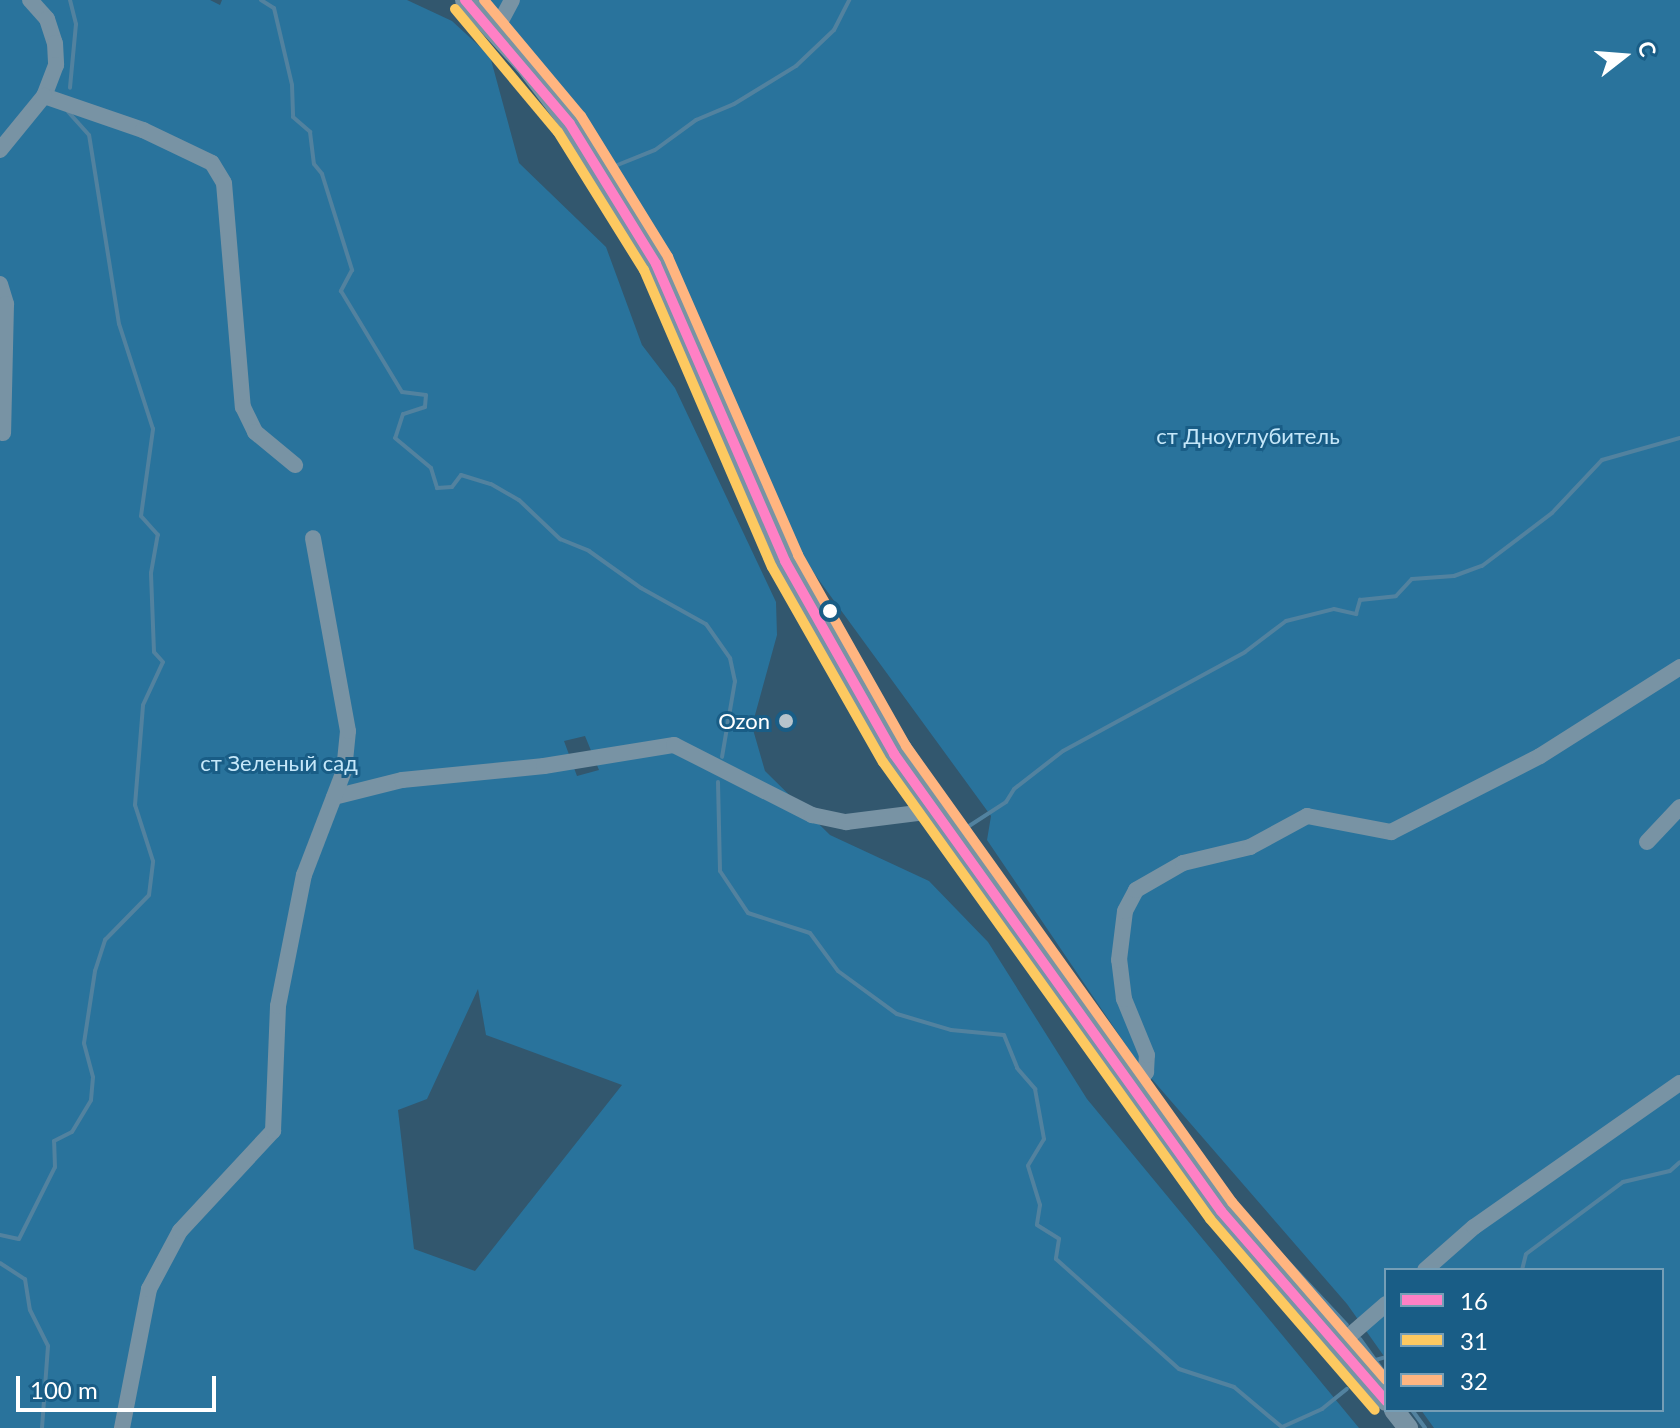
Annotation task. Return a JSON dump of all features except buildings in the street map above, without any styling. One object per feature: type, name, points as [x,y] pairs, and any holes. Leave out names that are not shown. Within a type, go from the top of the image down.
[{"type":"street","points":[[0,150],[44,96],[56,65],[55,43],[47,19],[30,0]]},
{"type":"street","points":[[465,0],[570,124],[656,264],[785,561],[894,754],[1221,1211],[1340,1344],[1384,1399]]},
{"type":"street","points":[[495,32],[512,0]]},
{"type":"street","points":[[44,96],[143,130],[212,163],[224,183],[243,407],[255,432],[295,465]]},
{"type":"street","points":[[0,284],[6,304],[3,433]]},
{"type":"street","points":[[122,1428],[149,1289],[180,1231],[273,1131],[278,1006],[304,875],[344,771],[348,731],[313,538]]},
{"type":"street","points":[[1134,1090],[1146,1072],[1147,1055],[1124,999],[1119,960],[1125,911],[1136,890],[1183,863],[1250,847],[1307,816],[1391,832],[1540,756],[1680,667]]},
{"type":"street","points":[[334,797],[402,780],[674,745],[812,815],[846,822],[933,811]]},
{"type":"street","points":[[1647,842],[1680,807]]},
{"type":"street","points":[[1427,1268],[1474,1227],[1680,1083]]},
{"type":"street","points":[[1340,1344],[1384,1306]]},
{"type":"street","points":[[1396,1412],[1408,1428]]},
{"type":"green space","name":"ст Зеленый сад","points":[[0,0],[210,0],[220,5],[222,0],[407,0],[452,21],[490,56],[519,163],[606,247],[642,345],[675,388],[776,602],[777,635],[752,726],[765,771],[830,835],[929,881],[988,942],[1087,1099],[1359,1428],[0,1428]],"holes":[[[585,736],[599,770],[577,776],[564,741]],[[478,989],[486,1035],[622,1085],[475,1271],[414,1249],[398,1110],[427,1099]]]},
{"type":"green space","name":"ст Дноуглубитель","points":[[468,0],[1680,0],[1680,1428],[1434,1428],[1422,1412],[1664,1412],[1664,1268],[1384,1268],[1384,1356],[1347,1304],[1138,1063],[987,840],[991,816],[778,524],[661,262]]},
{"type":"waterway","points":[[70,0],[76,24],[70,88]]},
{"type":"waterway","points":[[261,0],[274,8],[292,85],[293,117],[310,132],[314,164],[322,174],[352,270],[341,291],[402,392],[426,395],[425,407],[403,414],[395,438],[431,468],[437,488],[452,487],[461,475],[491,484],[519,500],[560,539],[589,551],[641,588],[706,624],[730,658],[735,681],[722,757]]},
{"type":"waterway","points":[[483,0],[497,15]]},
{"type":"waterway","points":[[610,168],[655,150],[696,120],[734,104],[796,66],[834,30],[849,0]]},
{"type":"waterway","points":[[509,28],[533,59]]},
{"type":"waterway","points":[[0,1235],[19,1239],[55,1167],[54,1141],[72,1132],[91,1100],[93,1077],[84,1043],[95,971],[105,940],[149,895],[153,861],[135,805],[143,705],[163,662],[154,652],[151,573],[158,535],[141,516],[153,429],[119,324],[89,135],[68,112]]},
{"type":"waterway","points":[[582,124],[662,250]]},
{"type":"waterway","points":[[672,269],[802,561],[869,684],[949,806]]},
{"type":"waterway","points":[[966,828],[1006,802],[1014,789],[1063,751],[1245,652],[1286,621],[1334,609],[1356,614],[1360,600],[1396,596],[1412,579],[1454,576],[1482,566],[1552,513],[1602,460],[1680,438]]},
{"type":"waterway","points":[[718,782],[720,871],[748,913],[810,933],[838,971],[897,1014],[951,1030],[1004,1035],[1017,1068],[1035,1089],[1044,1139],[1028,1166],[1040,1205],[1037,1225],[1059,1239],[1056,1259],[1179,1369],[1234,1387],[1283,1428]]},
{"type":"waterway","points":[[963,823],[1136,1069]]},
{"type":"waterway","points":[[1151,1090],[1245,1216],[1347,1325]]},
{"type":"waterway","points":[[1522,1268],[1526,1254],[1623,1182],[1670,1171],[1680,1162]]},
{"type":"waterway","points":[[0,1263],[25,1279],[30,1310],[48,1346],[42,1428]]},
{"type":"waterway","points":[[1360,1339],[1384,1372]]},
{"type":"waterway","points":[[1372,1361],[1384,1358]]},
{"type":"waterway","points":[[1282,1427],[1322,1409],[1347,1389]]},
{"type":"waterway","points":[[1413,1412],[1425,1428]]},
{"type":"transit line","name":"16","points":[[465,0],[570,124],[656,264],[785,561],[894,754],[1221,1211],[1384,1399]]},
{"type":"transit line","name":"32","points":[[484,0],[581,116],[668,257],[798,555],[906,746],[1232,1202],[1384,1378]]},
{"type":"transit line","name":"31","points":[[455,9],[558,132],[644,270],[772,567],[883,762],[1210,1219],[1375,1410]]},
{"type":"place","name":"Ozon","points":[[786,721]]}]
